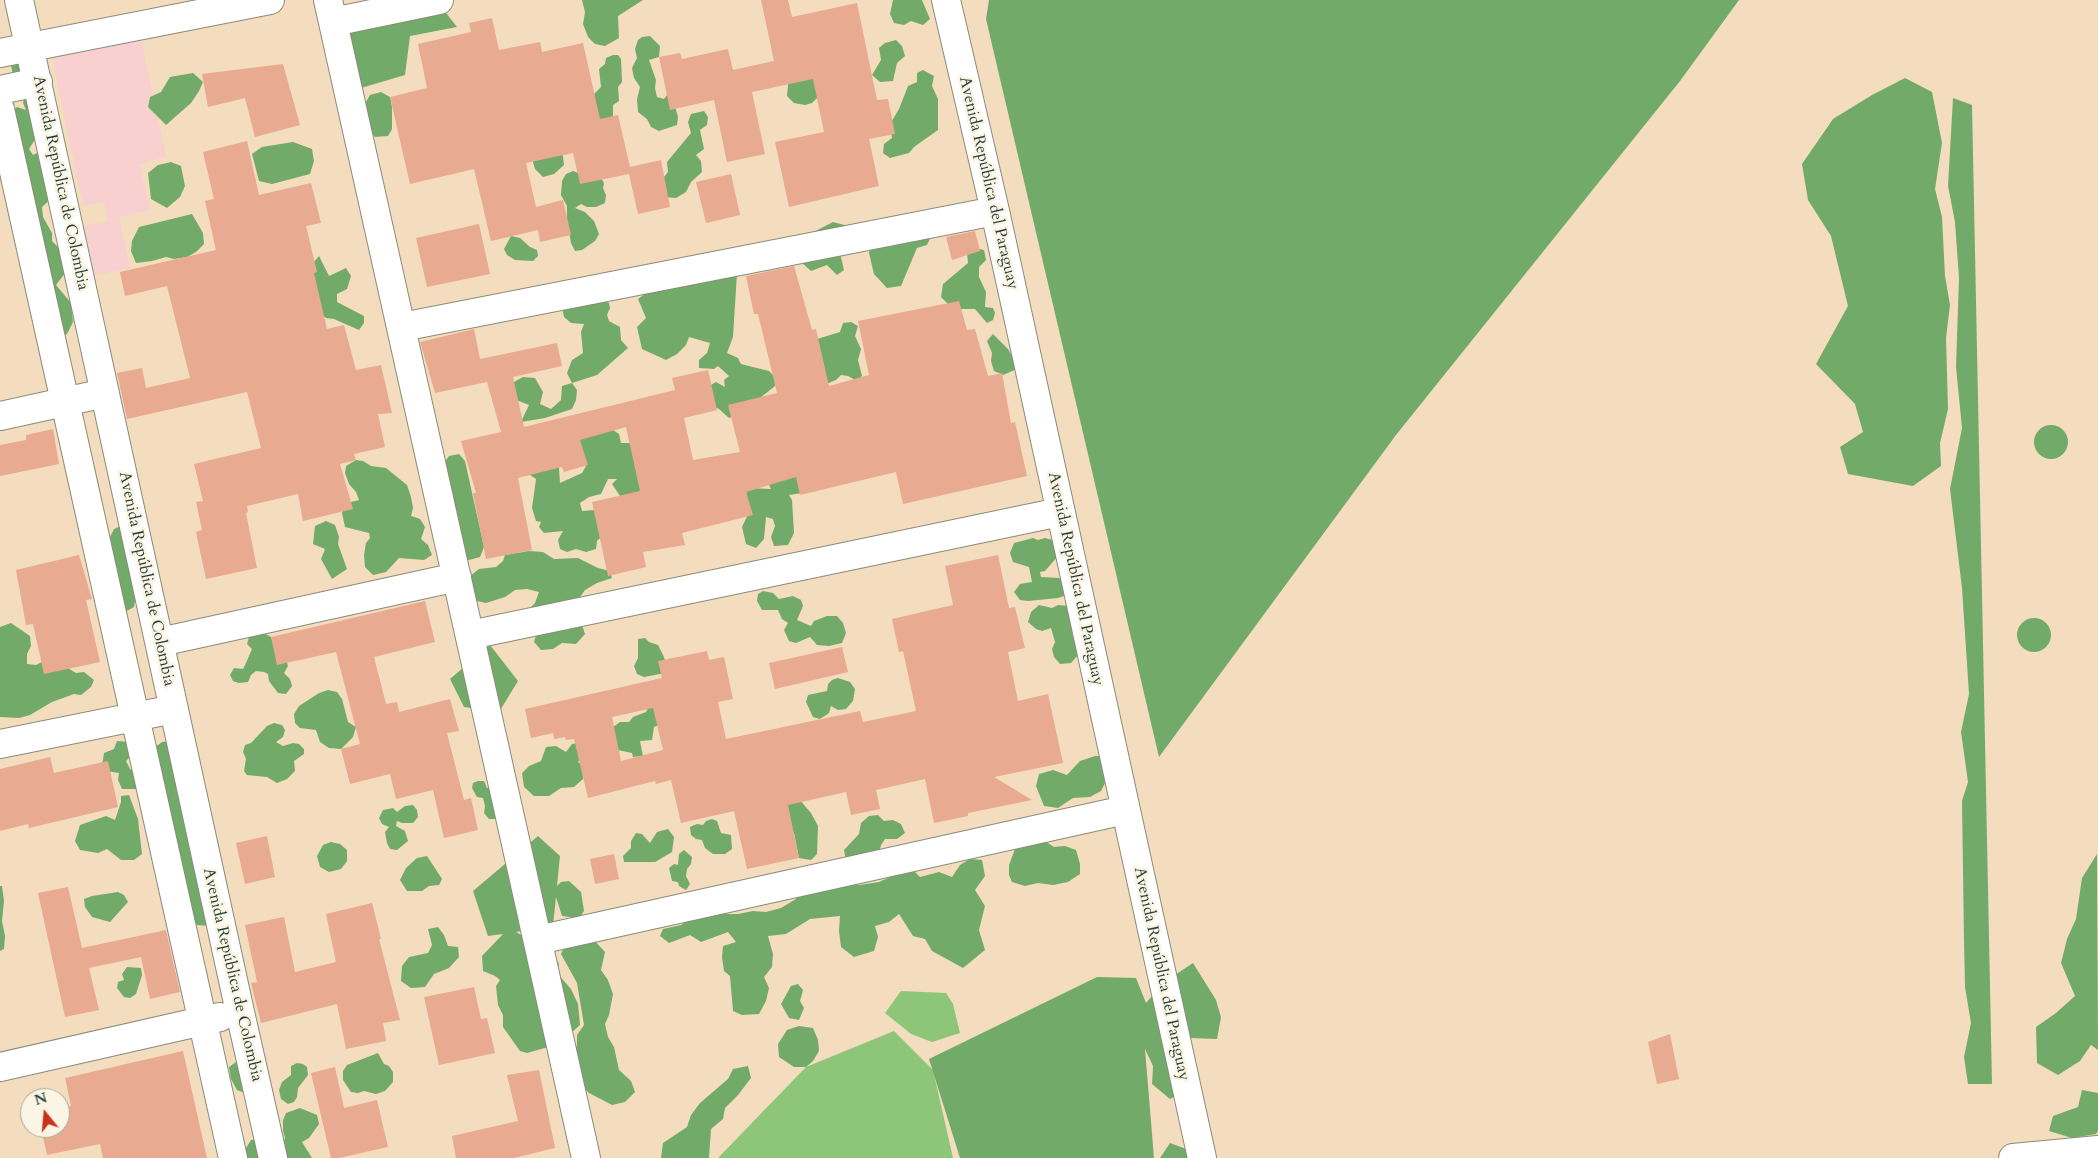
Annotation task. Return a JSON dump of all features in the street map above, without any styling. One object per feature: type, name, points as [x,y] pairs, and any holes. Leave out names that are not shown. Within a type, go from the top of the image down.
[{"type":"street","name":"Avenida República de Colombia","points":[[19,0],[240,1012],[274,1158]]},
{"type":"street","points":[[0,53],[270,0]]},
{"type":"street","points":[[439,0],[331,11],[586,1158]]},
{"type":"street","name":"Avenida República del Paraguay","points":[[946,0],[995,211],[1202,1158]]},
{"type":"street","points":[[0,90],[38,82]]},
{"type":"street","points":[[0,109],[233,1158]]},
{"type":"street","points":[[402,328],[995,211]]},
{"type":"street","points":[[0,416],[105,393]]},
{"type":"street","points":[[470,635],[1060,512]]},
{"type":"street","points":[[160,642],[457,577]]},
{"type":"street","points":[[0,744],[174,709]]},
{"type":"street","points":[[538,940],[1125,810]]},
{"type":"street","points":[[0,1067],[240,1012]]},
{"type":"street","points":[[2013,1158],[2098,1150]]},
{"type":"shaded area","points":[[140,35],[166,156],[136,166],[140,166],[150,210],[119,217],[130,268],[81,278],[71,229],[108,221],[104,202],[83,206],[51,52]]},
{"type":"green space","points":[[436,0],[457,27],[410,36],[405,75],[361,88],[342,7]]},
{"type":"green space","points":[[582,0],[643,0],[618,16],[619,38],[605,46],[595,44],[588,37],[583,24],[585,12]]},
{"type":"green space","points":[[893,0],[922,0],[930,19],[923,25],[911,21],[904,25],[894,23],[890,14]]},
{"type":"green space","points":[[989,0],[1739,0],[1680,81],[1396,435],[1159,757],[986,19]]},
{"type":"green space","points":[[650,36],[660,46],[659,57],[649,60],[656,80],[657,97],[664,99],[667,95],[673,99],[678,117],[677,125],[659,131],[651,127],[647,119],[638,112],[637,99],[640,87],[634,78],[632,68],[637,58],[635,49],[638,40],[642,37]]},
{"type":"green space","points":[[896,40],[902,46],[905,56],[897,63],[893,81],[880,82],[872,75],[881,60],[879,48],[885,43]]},
{"type":"green space","points":[[39,52],[36,138],[29,149],[33,155],[41,151],[53,197],[42,207],[43,217],[52,233],[52,241],[63,252],[65,273],[56,285],[71,303],[73,322],[67,334],[56,339],[7,114],[17,107],[26,110],[23,103],[26,91],[14,79],[9,57]]},
{"type":"green space","points":[[618,55],[621,59],[622,82],[618,87],[619,101],[613,105],[613,119],[597,124],[592,101],[595,93],[601,87],[599,69],[605,64],[606,58]]},
{"type":"green space","points":[[923,70],[934,76],[932,86],[938,99],[938,130],[914,147],[909,153],[890,158],[883,153],[884,144],[892,138],[890,124],[899,109],[908,86],[917,82],[917,73]]},
{"type":"green space","points":[[193,73],[203,82],[199,91],[191,103],[166,125],[148,107],[150,97],[161,92],[170,77]]},
{"type":"green space","points":[[789,74],[817,79],[820,95],[812,103],[805,105],[794,103],[787,96]]},
{"type":"green space","points":[[1905,78],[1932,92],[1942,143],[1935,189],[1942,217],[1945,276],[1950,305],[1946,338],[1948,409],[1940,443],[1941,466],[1913,486],[1848,474],[1840,447],[1863,432],[1855,404],[1816,364],[1848,306],[1831,236],[1808,200],[1802,164],[1833,119],[1872,95]]},
{"type":"green space","points":[[381,92],[390,97],[392,129],[388,136],[375,137],[369,130],[363,107],[370,95]]},
{"type":"green space","points":[[1953,98],[1972,105],[1992,1084],[1968,1084],[1964,1057],[1971,1023],[1965,987],[1962,801],[1968,782],[1961,732],[1969,694],[1962,588],[1950,489],[1962,428],[1956,367],[1959,278],[1955,222],[1948,186]]},
{"type":"green space","points":[[704,111],[708,117],[707,125],[700,130],[704,149],[696,155],[701,161],[702,172],[691,182],[686,192],[676,198],[664,197],[660,182],[668,172],[667,162],[691,133],[688,122],[691,114]]},
{"type":"green space","points":[[293,142],[312,149],[314,161],[310,174],[272,184],[259,181],[252,154],[262,147]]},
{"type":"green space","points":[[562,149],[564,165],[554,174],[543,177],[535,169],[533,162],[535,154]]},
{"type":"green space","points":[[171,162],[181,166],[185,186],[180,197],[167,208],[151,199],[148,173],[158,165]]},
{"type":"green space","points":[[573,171],[587,176],[599,175],[604,183],[603,188],[606,195],[605,203],[596,207],[587,207],[581,204],[575,208],[585,212],[594,221],[599,234],[595,241],[582,250],[575,251],[571,243],[567,206],[561,195],[562,181],[566,174]]},
{"type":"green space","points":[[192,214],[203,233],[204,244],[196,252],[187,257],[174,259],[166,257],[136,263],[131,251],[132,241],[139,227]]},
{"type":"green space","points":[[833,222],[856,228],[840,253],[844,270],[837,275],[827,265],[811,271],[798,259],[806,236]]},
{"type":"green space","points":[[871,230],[934,230],[927,245],[917,248],[901,286],[887,288],[874,274],[869,253]]},
{"type":"green space","points":[[511,236],[520,238],[530,247],[537,250],[538,256],[533,261],[515,260],[507,255],[504,249]]},
{"type":"green space","points":[[974,248],[984,250],[986,260],[979,267],[979,277],[986,292],[985,307],[993,308],[995,313],[993,320],[987,323],[975,309],[953,309],[941,297],[943,284],[968,263],[967,252]]},
{"type":"green space","points":[[319,256],[329,276],[346,268],[351,276],[347,289],[337,294],[337,302],[364,316],[364,323],[359,330],[334,319],[326,318],[310,303],[300,278]]},
{"type":"green space","points":[[737,273],[733,337],[727,353],[738,358],[741,364],[769,371],[775,377],[775,386],[745,410],[729,418],[719,409],[706,403],[699,392],[716,382],[725,387],[724,380],[729,376],[718,366],[714,369],[699,368],[699,360],[707,353],[710,343],[689,337],[686,345],[677,354],[666,360],[642,349],[637,327],[646,318],[638,299],[653,288]]},
{"type":"green space","points":[[595,297],[609,303],[610,308],[607,315],[609,321],[620,327],[621,340],[628,348],[597,375],[572,383],[567,373],[572,360],[583,353],[581,332],[584,324],[571,323],[564,317],[562,307]]},
{"type":"green space","points":[[851,322],[858,326],[855,336],[861,349],[858,360],[862,376],[857,381],[848,376],[841,375],[836,380],[824,385],[817,339],[840,332],[843,323]]},
{"type":"green space","points":[[993,334],[1008,349],[1017,369],[1003,375],[994,371],[991,361],[992,353],[987,341]]},
{"type":"green space","points":[[523,377],[535,378],[543,392],[540,404],[551,409],[561,400],[562,386],[572,383],[577,390],[576,400],[572,409],[545,418],[521,422],[529,405],[514,399],[512,391],[514,382]]},
{"type":"green space","points":[[2051,425],[2058,426],[2063,430],[2067,435],[2067,449],[2063,454],[2058,458],[2051,459],[2044,458],[2039,454],[2035,449],[2034,442],[2035,435],[2039,430],[2044,426]]},
{"type":"green space","points":[[607,426],[619,434],[621,443],[635,443],[651,486],[622,499],[612,484],[617,479],[608,479],[601,494],[589,497],[580,503],[582,511],[595,510],[604,534],[597,541],[596,549],[586,552],[576,549],[567,552],[560,549],[558,540],[563,531],[544,533],[539,527],[541,522],[536,521],[532,508],[536,479],[527,473],[558,455],[560,483],[582,473],[586,466],[578,438]]},
{"type":"green space","points":[[459,454],[465,461],[484,547],[480,557],[469,560],[460,559],[439,470],[449,456]]},
{"type":"green space","points":[[793,459],[802,493],[789,495],[792,500],[794,533],[788,545],[774,546],[771,537],[775,526],[773,519],[766,517],[764,539],[756,548],[746,544],[742,527],[750,510],[746,497],[747,488],[771,489],[767,481]]},
{"type":"green space","points":[[356,460],[363,461],[371,466],[386,468],[407,485],[413,508],[411,516],[420,519],[425,527],[421,539],[428,545],[432,555],[424,560],[399,558],[386,572],[373,575],[365,567],[364,555],[366,543],[370,538],[369,533],[345,527],[342,513],[347,503],[359,500],[356,492],[349,484],[345,473],[346,466]]},
{"type":"green space","points":[[326,521],[335,525],[339,537],[338,544],[347,569],[332,579],[321,559],[325,549],[313,544],[315,526]]},
{"type":"green space","points":[[125,524],[136,595],[134,607],[125,612],[109,539],[114,529]]},
{"type":"green space","points":[[1033,538],[1053,540],[1058,556],[1045,571],[1040,572],[1041,577],[1059,578],[1068,583],[1067,595],[1058,598],[1028,601],[1020,600],[1014,592],[1020,584],[1032,582],[1029,567],[1013,562],[1010,553],[1014,543]]},
{"type":"green space","points":[[529,551],[543,552],[554,559],[578,558],[598,568],[610,571],[612,578],[597,583],[585,590],[580,597],[585,606],[527,611],[535,603],[539,592],[527,589],[515,590],[505,597],[486,603],[477,601],[467,589],[470,576],[479,569],[496,567],[503,561],[505,555]]},
{"type":"green space","points":[[763,591],[773,593],[779,599],[793,596],[801,600],[803,606],[797,620],[811,626],[814,621],[827,616],[837,616],[843,623],[846,633],[842,643],[829,646],[817,645],[810,637],[796,643],[789,641],[784,630],[788,623],[782,619],[778,610],[762,610],[757,601],[758,594]]},
{"type":"green space","points":[[1039,605],[1052,608],[1058,605],[1069,606],[1075,627],[1072,635],[1079,643],[1079,654],[1071,663],[1060,664],[1054,657],[1052,649],[1055,642],[1051,628],[1042,631],[1036,629],[1028,622],[1031,612]]},
{"type":"green space","points":[[2034,618],[2041,619],[2046,623],[2050,628],[2050,642],[2046,647],[2041,651],[2034,652],[2027,651],[2022,647],[2018,642],[2017,635],[2018,628],[2022,623],[2027,619]]},
{"type":"green space","points":[[11,623],[30,636],[31,646],[27,654],[27,664],[36,665],[46,660],[63,665],[76,673],[84,672],[94,680],[91,687],[81,695],[74,694],[52,702],[30,715],[19,718],[0,717],[0,627]]},
{"type":"green space","points":[[582,625],[585,634],[576,644],[562,643],[553,649],[541,650],[534,642],[537,632]]},
{"type":"green space","points":[[264,633],[271,637],[273,643],[285,656],[288,666],[284,673],[290,679],[292,686],[286,694],[278,693],[269,681],[268,674],[264,672],[256,671],[251,675],[248,682],[239,683],[233,681],[230,675],[234,668],[243,669],[252,649],[247,644],[249,637]]},
{"type":"green space","points":[[645,638],[649,642],[658,645],[667,665],[665,673],[644,677],[637,674],[634,666],[638,658],[638,639]]},
{"type":"green space","points":[[490,645],[518,681],[499,712],[464,707],[450,679]]},
{"type":"green space","points":[[838,678],[850,682],[855,689],[853,701],[846,709],[838,710],[831,706],[829,713],[820,719],[813,717],[806,702],[808,695],[827,691],[828,684]]},
{"type":"green space","points":[[328,690],[337,692],[342,699],[348,722],[356,727],[353,737],[341,749],[329,748],[320,742],[316,730],[300,728],[295,723],[294,714],[299,706],[319,693]]},
{"type":"green space","points":[[658,705],[659,725],[654,727],[652,740],[640,741],[643,756],[633,757],[632,753],[613,749],[609,730],[620,722],[629,722],[633,717],[646,712],[649,706]]},
{"type":"green space","points":[[274,723],[282,725],[285,730],[283,737],[276,742],[283,746],[293,743],[299,744],[304,749],[304,754],[294,761],[295,771],[287,779],[277,783],[267,777],[247,775],[244,771],[246,759],[243,752],[245,745],[251,743],[267,726]]},
{"type":"green space","points":[[117,741],[129,742],[132,749],[130,757],[126,761],[130,769],[138,775],[140,789],[122,789],[118,780],[119,773],[106,771],[102,766],[104,753],[114,749]]},
{"type":"green space","points":[[171,741],[211,926],[197,925],[187,910],[151,750],[162,742]]},
{"type":"green space","points":[[578,743],[585,752],[578,762],[583,766],[583,779],[574,787],[561,788],[549,796],[534,796],[524,787],[522,773],[529,766],[541,761],[546,747],[556,746],[566,752],[572,744]]},
{"type":"green space","points":[[1095,756],[1106,756],[1106,781],[1101,791],[1090,797],[1073,798],[1058,808],[1044,806],[1036,786],[1039,774],[1053,770],[1067,775],[1080,761]]},
{"type":"green space","points":[[484,781],[487,788],[491,787],[509,810],[495,819],[489,819],[484,813],[483,798],[477,797],[472,788],[473,783]]},
{"type":"green space","points":[[129,795],[138,819],[142,854],[134,860],[121,860],[107,849],[98,853],[80,850],[75,841],[80,825],[106,816],[115,820],[121,796]]},
{"type":"green space","points":[[799,799],[811,813],[818,826],[817,854],[811,860],[799,858],[794,833],[786,820],[786,801]]},
{"type":"green space","points":[[413,805],[417,810],[418,817],[413,823],[397,821],[396,826],[405,831],[408,841],[397,850],[390,849],[385,832],[389,827],[382,824],[379,818],[383,810],[393,808],[397,812],[405,806]]},
{"type":"green space","points":[[878,815],[884,821],[893,820],[901,824],[905,833],[897,839],[885,839],[881,845],[878,857],[846,861],[844,850],[859,834],[861,823],[869,816]]},
{"type":"green space","points":[[712,819],[717,821],[721,833],[731,835],[732,849],[725,854],[713,854],[705,848],[702,840],[696,839],[691,835],[690,827],[697,824],[703,825],[706,821]]},
{"type":"green space","points":[[668,829],[674,837],[672,852],[655,862],[624,862],[623,856],[631,848],[631,841],[636,833],[642,834],[650,843],[657,832]]},
{"type":"green space","points":[[538,836],[560,856],[557,886],[561,882],[569,881],[581,892],[584,911],[579,918],[562,916],[556,897],[553,925],[516,932],[552,952],[559,964],[557,973],[571,989],[578,1004],[580,1025],[559,1044],[527,1053],[520,1051],[503,1027],[503,1015],[498,1005],[496,986],[500,980],[483,971],[482,956],[503,934],[488,936],[473,891]]},
{"type":"green space","points":[[1045,841],[1054,847],[1065,846],[1076,850],[1080,864],[1080,874],[1068,882],[1053,885],[1038,883],[1025,886],[1012,882],[1009,875],[1009,865],[1015,849]]},
{"type":"green space","points":[[331,842],[340,844],[347,850],[347,861],[341,869],[329,872],[320,867],[317,856],[323,845]]},
{"type":"green space","points":[[684,850],[692,857],[686,876],[690,884],[686,890],[679,886],[678,882],[672,881],[669,868],[674,864],[678,865],[679,854]]},
{"type":"green space","points":[[2097,854],[2098,1050],[2091,1045],[2080,1061],[2058,1075],[2037,1063],[2036,1027],[2075,996],[2061,963],[2067,939],[2076,919],[2082,878]]},
{"type":"green space","points":[[427,856],[442,879],[439,885],[429,886],[422,891],[407,891],[400,880],[406,868],[417,858]]},
{"type":"green space","points":[[970,859],[982,860],[985,876],[975,890],[985,906],[979,930],[985,950],[963,968],[932,951],[925,939],[913,936],[899,914],[889,922],[875,926],[878,937],[874,951],[854,957],[841,947],[840,916],[810,919],[786,934],[768,936],[773,954],[772,967],[764,977],[769,988],[766,1001],[759,1014],[742,1015],[733,1011],[730,976],[724,971],[723,946],[736,942],[728,932],[701,942],[690,935],[669,943],[660,936],[663,929],[681,925],[693,917],[709,914],[766,912],[781,908],[796,899],[799,891],[848,881],[859,885],[879,882],[897,874],[914,871],[920,877],[939,872],[952,877],[960,865]]},
{"type":"green space","points":[[0,886],[2,886],[4,901],[2,921],[5,936],[4,949],[0,951]]},
{"type":"green space","points":[[118,892],[124,895],[128,902],[110,922],[92,917],[85,907],[84,899]]},
{"type":"green space","points":[[438,927],[444,935],[448,946],[458,947],[459,957],[449,968],[434,974],[425,987],[411,988],[401,981],[402,966],[409,957],[428,953],[432,945],[428,929]]},
{"type":"green space","points":[[592,938],[605,952],[601,970],[608,980],[613,994],[609,1015],[605,1024],[608,1037],[614,1047],[619,1070],[631,1081],[635,1092],[625,1102],[612,1105],[589,1093],[580,1085],[573,1056],[577,1045],[577,1035],[584,1025],[577,983],[561,954],[565,945]]},
{"type":"green space","points":[[1193,963],[1216,1000],[1221,1017],[1217,1039],[1191,1038],[1185,1046],[1186,1091],[1170,1099],[1152,1084],[1153,1066],[1145,1049],[1154,1158],[960,1158],[929,1059],[1097,977],[1136,978],[1146,1003],[1163,983]]},
{"type":"green space","points":[[127,967],[141,968],[142,975],[136,994],[130,998],[124,997],[117,988],[118,982],[124,980],[122,974]]},
{"type":"green space","points":[[798,984],[803,990],[800,1001],[804,1008],[799,1020],[789,1018],[781,1004],[791,986]]},
{"type":"green space","points":[[901,991],[946,993],[953,1004],[960,1033],[932,1042],[911,1034],[885,1013]]},
{"type":"green space","points":[[799,1026],[813,1028],[818,1040],[819,1051],[813,1061],[806,1067],[794,1067],[779,1057],[778,1044],[787,1030]]},
{"type":"green space","points":[[894,1031],[933,1070],[953,1158],[718,1158],[806,1067]]},
{"type":"green space","points":[[378,1053],[384,1064],[389,1066],[393,1072],[393,1082],[385,1091],[376,1094],[364,1091],[358,1093],[351,1092],[343,1080],[343,1071],[347,1065]]},
{"type":"green space","points":[[243,1057],[245,1093],[237,1090],[231,1079],[229,1067]]},
{"type":"green space","points":[[297,1063],[307,1067],[308,1075],[298,1088],[297,1097],[294,1102],[288,1104],[281,1099],[279,1090],[282,1082],[291,1075],[291,1066]]},
{"type":"green space","points":[[748,1066],[751,1078],[725,1108],[723,1119],[711,1129],[709,1158],[661,1158],[663,1143],[687,1127],[691,1115],[700,1103],[728,1079],[733,1069]]},
{"type":"green space","points":[[2082,1090],[2098,1093],[2098,1131],[2096,1134],[2072,1138],[2049,1131],[2053,1116],[2078,1107]]},
{"type":"green space","points":[[300,1108],[317,1115],[319,1124],[309,1138],[302,1142],[312,1158],[246,1158],[246,1148],[251,1140],[261,1138],[282,1146],[285,1138],[283,1120],[286,1113]]},
{"type":"green space","points":[[1170,1143],[1189,1150],[1187,1158],[1160,1158]]},
{"type":"building","points":[[761,0],[788,0],[792,17],[857,3],[877,100],[888,99],[895,134],[869,139],[879,186],[789,207],[775,142],[824,132],[813,79],[752,92],[765,154],[727,162],[714,100],[670,110],[659,57],[680,53],[682,59],[728,49],[733,70],[774,61]]},
{"type":"building","points":[[492,18],[499,50],[540,42],[542,52],[583,43],[600,119],[618,115],[630,167],[661,160],[670,207],[638,214],[629,174],[580,184],[573,153],[526,163],[536,207],[563,200],[571,235],[540,242],[538,230],[491,241],[474,169],[410,184],[390,97],[427,88],[418,44],[471,32],[469,23]]},
{"type":"building","points":[[283,64],[300,125],[255,137],[245,98],[208,107],[202,74]]},
{"type":"building","points":[[247,141],[259,195],[311,183],[321,223],[306,226],[317,272],[314,273],[327,329],[344,325],[356,370],[381,365],[392,413],[378,414],[385,447],[354,454],[356,460],[340,464],[353,509],[303,521],[298,494],[247,506],[248,512],[246,513],[257,568],[206,579],[196,532],[202,530],[196,502],[203,501],[194,464],[261,448],[247,392],[127,419],[117,373],[142,368],[146,388],[190,378],[167,286],[125,296],[120,272],[216,250],[205,201],[214,199],[203,152]]},
{"type":"building","points":[[731,174],[740,215],[706,223],[696,182]]},
{"type":"building","points":[[479,224],[490,274],[427,287],[416,238]]},
{"type":"building","points":[[975,231],[980,251],[952,260],[946,237]]},
{"type":"building","points":[[794,266],[812,330],[816,329],[829,386],[869,375],[858,321],[959,301],[967,330],[975,329],[988,376],[1002,373],[1011,423],[1015,422],[1027,476],[903,504],[896,472],[800,495],[796,477],[746,492],[753,515],[682,533],[685,545],[643,552],[646,567],[608,576],[592,502],[640,491],[626,427],[580,440],[588,465],[564,472],[562,467],[518,478],[532,550],[486,559],[473,493],[476,493],[461,441],[501,432],[487,382],[435,393],[420,342],[474,329],[480,359],[557,343],[562,366],[513,377],[524,427],[675,390],[672,378],[708,370],[717,410],[684,418],[693,460],[740,452],[728,405],[777,393],[758,314],[754,314],[746,276]]},
{"type":"building","points":[[53,429],[59,464],[0,476],[0,445],[26,440],[26,435]]},
{"type":"building","points":[[79,555],[92,599],[86,600],[100,662],[44,674],[33,624],[26,625],[16,570]]},
{"type":"building","points":[[998,555],[1009,608],[1015,607],[1025,648],[1008,652],[1018,701],[1048,694],[1063,763],[994,777],[1032,800],[968,813],[968,816],[934,823],[925,779],[876,790],[880,809],[851,815],[846,792],[788,805],[799,858],[747,869],[734,811],[681,823],[671,780],[656,784],[655,781],[588,798],[574,739],[566,740],[565,737],[554,739],[553,733],[531,738],[525,709],[662,678],[658,661],[707,651],[709,660],[724,657],[733,699],[718,702],[726,739],[860,711],[863,722],[916,711],[903,651],[899,652],[892,619],[953,605],[945,566]],"holes":[[[653,708],[663,750],[621,761],[612,717]]]},
{"type":"building","points":[[425,601],[435,642],[374,657],[386,704],[397,702],[399,712],[450,699],[459,731],[447,733],[464,800],[471,798],[478,830],[444,838],[433,790],[396,799],[390,774],[350,784],[341,749],[360,744],[336,652],[277,665],[271,637]]},
{"type":"building","points":[[842,647],[848,672],[775,689],[769,663]]},
{"type":"building","points":[[50,757],[54,773],[108,761],[118,807],[29,828],[28,824],[0,831],[0,769]]},
{"type":"building","points":[[267,836],[275,877],[245,884],[236,843]]},
{"type":"building","points":[[614,854],[619,879],[595,884],[590,859]]},
{"type":"building","points":[[68,887],[82,948],[166,930],[180,992],[150,999],[141,957],[89,968],[99,1010],[65,1017],[38,893]]},
{"type":"building","points":[[372,903],[381,939],[379,939],[400,1020],[383,1023],[386,1041],[346,1049],[337,1004],[261,1023],[251,983],[257,982],[245,925],[284,917],[295,972],[336,962],[326,914]]},
{"type":"building","points":[[474,987],[481,1019],[487,1018],[495,1053],[439,1065],[424,997]]},
{"type":"building","points":[[1670,1034],[1679,1079],[1657,1084],[1648,1042]]},
{"type":"building","points":[[183,1051],[207,1158],[103,1158],[100,1144],[47,1155],[43,1138],[70,1138],[70,1088],[67,1088],[65,1078]]},
{"type":"building","points":[[335,1067],[344,1108],[377,1100],[388,1147],[339,1158],[331,1158],[311,1073]]},
{"type":"building","points":[[539,1070],[555,1148],[514,1158],[456,1158],[452,1136],[518,1121],[507,1075]]}]
